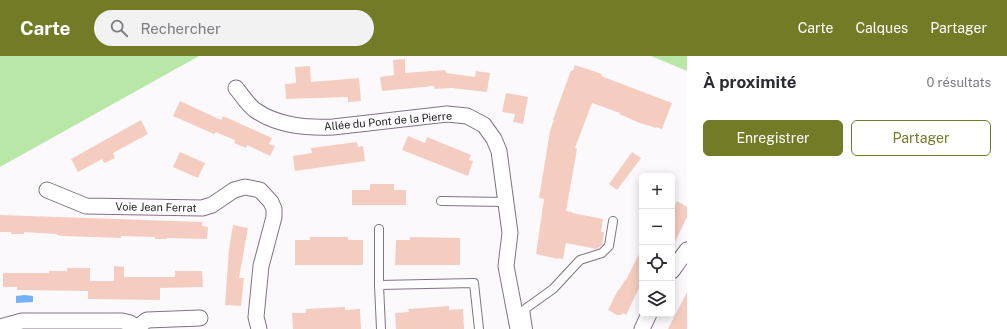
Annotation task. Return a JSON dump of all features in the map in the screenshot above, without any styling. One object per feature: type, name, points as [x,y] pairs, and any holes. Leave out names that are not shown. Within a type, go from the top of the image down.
[{"type":"street","name":"Allée du Pont de la Pierre","points":[[236,88],[254,109],[274,120],[296,126],[315,128],[333,127],[447,114],[467,116],[484,125],[494,139],[499,151],[510,233],[506,266],[518,329]]},
{"type":"street","name":"Voie Jean Ferrat","points":[[47,190],[86,206],[202,208],[212,205],[234,190],[245,187],[260,190],[271,202],[274,213],[261,266],[256,317],[259,329]]},
{"type":"street","points":[[675,267],[687,250]]},
{"type":"street","points":[[642,329],[648,317]]},
{"type":"street","points":[[0,327],[22,320],[122,321],[139,328],[147,320],[200,318]]},
{"type":"lane","points":[[441,201],[506,202]]},
{"type":"lane","points":[[528,329],[525,309],[553,289],[580,260],[602,253],[609,246],[613,221]]},
{"type":"lane","points":[[379,229],[381,329]]},
{"type":"lane","points":[[379,284],[474,283],[479,329]]},
{"type":"green space","points":[[0,56],[199,56],[0,167]]},
{"type":"green space","points":[[651,56],[687,56],[687,71]]},
{"type":"water","points":[[16,296],[33,296],[33,302],[16,303]]},
{"type":"building","points":[[405,59],[405,73],[445,70],[446,73],[475,77],[476,71],[490,73],[487,92],[452,88],[435,89],[434,86],[382,91],[380,77],[394,75],[393,60]]},
{"type":"building","points":[[575,65],[602,74],[601,76],[672,103],[662,129],[640,123],[619,114],[620,113],[592,103],[575,148],[577,149],[566,211],[603,219],[601,232],[604,232],[602,245],[597,249],[566,243],[563,259],[558,259],[536,254],[544,199],[539,198],[550,131],[571,70],[573,71]]},
{"type":"building","points":[[310,66],[311,82],[359,78],[361,101],[348,102],[348,97],[286,99],[285,84],[296,83],[295,67]]},
{"type":"building","points":[[506,93],[528,97],[523,124],[513,122],[515,114],[502,112]]},
{"type":"building","points":[[180,101],[221,120],[223,116],[272,138],[269,144],[275,146],[270,156],[247,145],[246,148],[234,143],[235,140],[216,132],[214,134],[173,116]]},
{"type":"building","points":[[141,120],[148,134],[113,153],[115,158],[104,163],[102,159],[78,172],[71,159]]},
{"type":"building","points":[[408,136],[425,143],[427,137],[471,155],[469,160],[473,161],[468,176],[402,150]]},
{"type":"building","points":[[357,142],[358,147],[363,146],[365,161],[295,171],[293,156],[312,153],[311,148]]},
{"type":"building","points":[[180,152],[205,163],[198,178],[173,167]]},
{"type":"building","points":[[632,152],[641,158],[617,190],[609,184]]},
{"type":"building","points":[[370,184],[394,184],[394,190],[406,190],[406,205],[352,205],[352,190],[370,190]]},
{"type":"building","points":[[677,201],[687,207],[687,217],[675,242],[675,209]]},
{"type":"building","points":[[0,215],[202,222],[202,226],[208,227],[207,239],[155,239],[155,237],[121,236],[121,238],[63,236],[57,234],[24,232],[24,234],[11,234],[11,232],[0,232]]},
{"type":"building","points":[[233,225],[248,228],[239,278],[244,278],[241,306],[225,305],[229,249]]},
{"type":"building","points":[[310,237],[348,237],[348,240],[363,240],[363,265],[295,265],[295,240],[310,240]]},
{"type":"building","points":[[410,237],[460,238],[460,265],[395,265],[396,240],[410,240]]},
{"type":"building","points":[[639,254],[639,288],[626,315],[622,313],[621,315],[617,315],[608,310],[618,290],[626,280]]},
{"type":"building","points":[[114,266],[124,267],[124,277],[175,277],[175,271],[202,271],[203,287],[160,288],[160,300],[88,299],[88,291],[17,290],[17,287],[3,287],[3,273],[49,273],[49,271],[67,271],[67,268],[90,268],[90,281],[114,281]]},
{"type":"building","points":[[687,292],[687,329],[668,329]]},
{"type":"building","points":[[449,306],[449,310],[463,309],[464,329],[396,329],[395,313],[409,312],[408,309]]},
{"type":"building","points":[[345,307],[345,310],[360,309],[361,329],[293,329],[292,313],[306,313],[306,309]]}]
